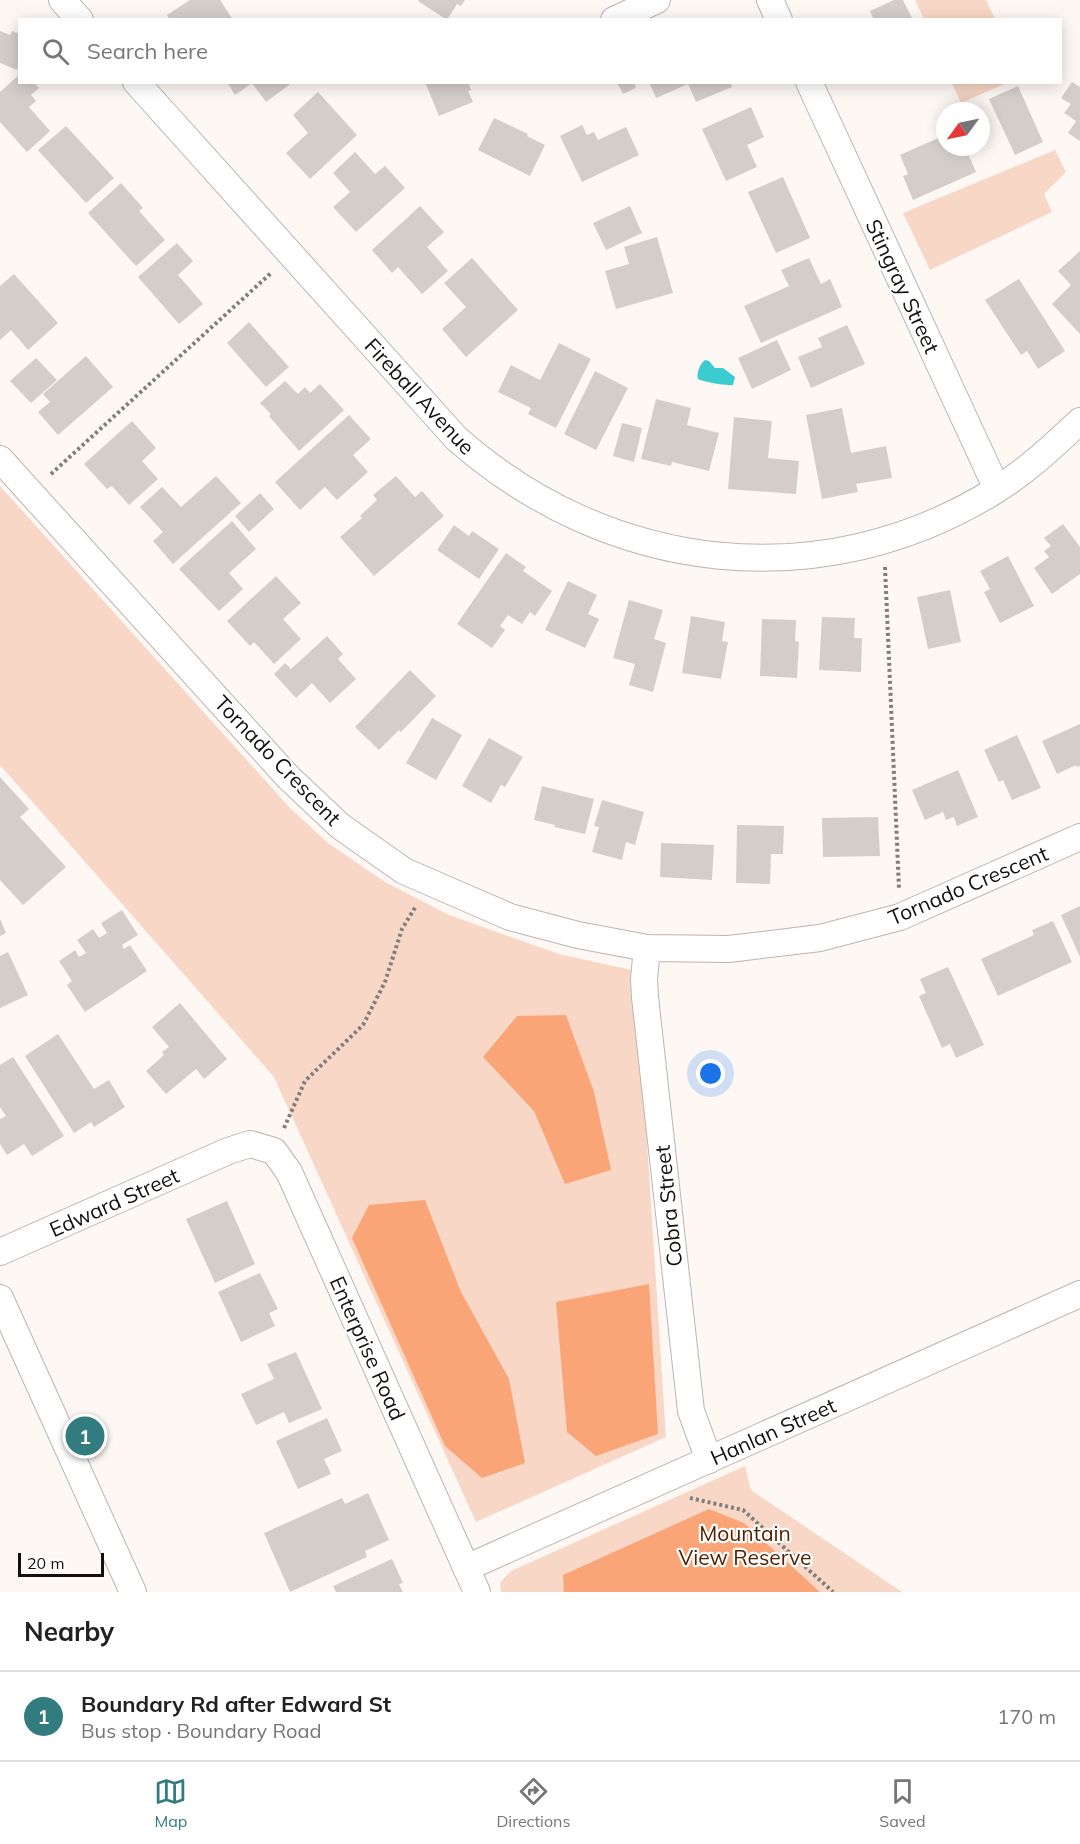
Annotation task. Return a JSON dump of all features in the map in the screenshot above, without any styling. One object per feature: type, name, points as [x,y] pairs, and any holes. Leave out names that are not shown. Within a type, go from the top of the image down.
[{"type":"street","points":[[62,0],[78,18]]},
{"type":"street","points":[[618,18],[657,0]]},
{"type":"street","points":[[770,0],[778,18]]},
{"type":"street","name":"Fireball Avenue","points":[[138,84],[456,438],[495,470],[549,505],[606,531],[673,550],[735,557],[814,555],[858,547],[944,518],[997,489],[1033,464],[1080,421]]},
{"type":"street","name":"Stingray Street","points":[[810,84],[997,489]]},
{"type":"street","name":"Tornado Crescent","points":[[0,459],[288,777],[340,826],[404,871],[510,917],[578,935],[647,948],[740,948],[820,938],[900,917],[1080,837]]},
{"type":"street","name":"Cobra Street","points":[[647,948],[645,997],[691,1411],[709,1460]]},
{"type":"street","name":"Edward Street","points":[[0,1252],[228,1151],[250,1144],[274,1151]]},
{"type":"street","name":"Enterprise Road","points":[[274,1151],[289,1172],[477,1592]]},
{"type":"street","name":"Hanlan Street","points":[[466,1568],[1080,1294]]},
{"type":"street","points":[[0,1298],[133,1592]]},
{"type":"path","points":[[30,493],[291,254]]},
{"type":"path","points":[[884,540],[900,917]]},
{"type":"path","points":[[274,1151],[305,1080],[363,1025],[385,982],[402,929],[427,881]]},
{"type":"path","points":[[670,1477],[685,1497],[743,1510],[833,1592]]},
{"type":"green space","points":[[915,0],[986,0],[995,18],[924,18]]},
{"type":"green space","points":[[952,84],[1005,84],[961,102]]},
{"type":"green space","points":[[1055,150],[1066,172],[1044,194],[1052,212],[930,270],[903,213]]},
{"type":"green space","points":[[0,486],[289,807],[328,843],[385,882],[449,915],[559,954],[636,971],[666,1437],[476,1522],[274,1077],[0,765]]},
{"type":"green space","points":[[566,1015],[594,1092],[611,1170],[565,1184],[534,1111],[483,1057],[517,1016]]},
{"type":"green space","points":[[425,1200],[461,1292],[509,1379],[525,1463],[482,1478],[445,1446],[352,1238],[369,1205]]},
{"type":"green space","points":[[649,1284],[658,1434],[596,1456],[567,1432],[556,1302]]},
{"type":"green space","name":"Mountain View Reserve","points":[[745,1466],[751,1490],[902,1592],[501,1592],[500,1583],[511,1571]]},
{"type":"green space","name":"Mountain View Reserve","points":[[709,1509],[744,1523],[820,1592],[564,1592],[563,1575]]},
{"type":"water","points":[[705,360],[715,368],[723,368],[735,377],[733,385],[715,384],[698,379],[699,369]]},
{"type":"building","points":[[190,0],[220,0],[232,18],[169,18],[167,15]]},
{"type":"building","points":[[465,0],[461,6],[457,4],[448,18],[444,18],[418,1]]},
{"type":"building","points":[[894,0],[903,0],[912,18],[873,18],[870,11]]},
{"type":"building","points":[[0,31],[10,35],[12,31],[18,33],[17,70],[0,63]]},
{"type":"building","points":[[18,76],[18,84],[35,84],[39,88],[31,95],[36,101],[29,107],[50,131],[27,152],[0,122],[0,92]]},
{"type":"building","points":[[1072,82],[1080,87],[1080,141],[1068,133],[1076,121],[1064,113],[1071,104],[1061,98]]},
{"type":"building","points":[[228,84],[251,84],[235,95]]},
{"type":"building","points":[[253,84],[290,84],[266,102]]},
{"type":"building","points":[[426,84],[469,84],[471,90],[468,91],[473,102],[439,116]]},
{"type":"building","points":[[618,84],[635,84],[636,88],[623,94]]},
{"type":"building","points":[[650,84],[688,84],[656,98]]},
{"type":"building","points":[[688,84],[731,84],[732,87],[696,102]]},
{"type":"building","points":[[1018,86],[1043,142],[1015,155],[989,99]]},
{"type":"building","points":[[318,92],[357,135],[310,179],[286,153],[308,133],[293,115]]},
{"type":"building","points":[[751,107],[764,137],[747,145],[757,167],[726,181],[702,129]]},
{"type":"building","points":[[494,118],[545,145],[530,176],[478,150]]},
{"type":"building","points":[[582,125],[587,135],[594,132],[598,140],[626,127],[639,155],[582,182],[560,136]]},
{"type":"building","points":[[66,126],[114,178],[86,203],[38,150]]},
{"type":"building","points":[[936,139],[936,156],[969,156],[976,172],[913,200],[903,176],[908,174],[900,155]]},
{"type":"building","points":[[355,152],[375,174],[385,166],[405,188],[356,232],[333,207],[350,192],[333,173]]},
{"type":"building","points":[[783,177],[810,238],[776,253],[748,192]]},
{"type":"building","points":[[121,183],[143,208],[139,211],[165,240],[136,266],[88,213]]},
{"type":"building","points":[[420,206],[444,232],[427,247],[448,271],[422,294],[398,267],[392,273],[372,250]]},
{"type":"building","points":[[630,206],[642,233],[606,250],[593,223]]},
{"type":"building","points":[[657,237],[673,293],[616,309],[605,271],[629,264],[624,247]]},
{"type":"building","points":[[177,243],[193,261],[178,275],[203,304],[179,324],[138,277]]},
{"type":"building","points":[[1080,251],[1080,334],[1052,304],[1071,285],[1058,271]]},
{"type":"building","points":[[472,258],[518,310],[466,357],[442,329],[466,307],[444,283]]},
{"type":"building","points":[[809,258],[821,284],[830,279],[842,307],[761,343],[744,306],[789,286],[781,270]]},
{"type":"building","points":[[14,274],[58,323],[28,350],[11,330],[0,340],[0,286]]},
{"type":"building","points":[[1019,279],[1065,351],[1038,369],[1027,351],[1021,355],[985,300]]},
{"type":"building","points":[[249,322],[289,367],[266,387],[227,343]]},
{"type":"building","points":[[847,325],[865,364],[811,388],[798,357],[822,347],[818,338]]},
{"type":"building","points":[[777,340],[791,370],[752,389],[738,358]]},
{"type":"building","points":[[559,343],[591,359],[556,428],[528,414],[531,408],[498,392],[511,365],[540,380]]},
{"type":"building","points":[[86,356],[113,387],[58,435],[38,412],[50,402],[43,394]]},
{"type":"building","points":[[36,358],[57,380],[31,403],[10,381]]},
{"type":"building","points":[[595,371],[628,388],[596,450],[564,434]]},
{"type":"building","points":[[285,381],[298,394],[305,387],[310,393],[320,384],[344,410],[299,451],[260,403]]},
{"type":"building","points":[[656,399],[691,408],[687,425],[719,433],[709,471],[672,462],[671,466],[641,459]]},
{"type":"building","points":[[842,408],[851,453],[886,446],[892,478],[856,484],[858,492],[822,499],[806,415]]},
{"type":"building","points":[[349,415],[371,439],[353,455],[368,472],[337,500],[325,487],[300,510],[275,482]]},
{"type":"building","points":[[734,417],[772,421],[768,458],[799,461],[796,494],[728,489]]},
{"type":"building","points":[[132,421],[156,448],[142,461],[158,479],[129,505],[112,486],[107,489],[84,464]]},
{"type":"building","points":[[622,423],[642,428],[634,462],[613,456]]},
{"type":"building","points":[[216,476],[241,503],[173,564],[153,541],[163,532],[140,507],[162,487],[181,507]]},
{"type":"building","points":[[396,476],[415,497],[422,491],[444,516],[374,576],[340,537],[362,518],[360,516],[377,500],[373,495]]},
{"type":"building","points":[[260,493],[274,509],[249,532],[235,516]]},
{"type":"building","points":[[232,521],[256,549],[229,573],[243,589],[219,611],[179,569]]},
{"type":"building","points":[[1063,524],[1080,547],[1080,574],[1052,594],[1034,568],[1049,557],[1044,551],[1051,546],[1044,538]]},
{"type":"building","points":[[454,525],[469,536],[472,531],[499,549],[479,579],[437,550]]},
{"type":"building","points":[[506,553],[526,567],[523,571],[552,591],[535,616],[530,612],[522,624],[508,615],[500,626],[505,630],[492,648],[457,624]]},
{"type":"building","points":[[1008,556],[1034,606],[1000,623],[984,592],[990,589],[980,571]]},
{"type":"building","points":[[276,576],[301,603],[283,619],[301,639],[274,664],[254,642],[250,646],[227,621]]},
{"type":"building","points":[[568,581],[597,595],[588,614],[599,619],[585,648],[545,630]]},
{"type":"building","points":[[950,590],[961,642],[928,649],[917,597]]},
{"type":"building","points":[[629,600],[663,610],[654,639],[666,643],[653,692],[629,685],[635,664],[613,658]]},
{"type":"building","points":[[691,616],[725,622],[722,641],[728,642],[721,679],[682,673]]},
{"type":"building","points":[[822,617],[855,618],[854,638],[862,638],[861,672],[819,670]]},
{"type":"building","points":[[762,619],[796,620],[795,641],[799,642],[797,678],[760,676]]},
{"type":"building","points":[[327,636],[343,654],[338,659],[356,679],[330,703],[312,683],[296,698],[274,674],[285,663],[291,669]]},
{"type":"building","points":[[410,670],[436,696],[401,732],[399,730],[379,750],[355,727]]},
{"type":"building","points":[[432,718],[462,735],[436,780],[406,763]]},
{"type":"building","points":[[1080,724],[1080,766],[1076,765],[1057,774],[1042,741]]},
{"type":"building","points":[[1017,735],[1041,788],[1012,800],[1003,780],[999,782],[984,750]]},
{"type":"building","points":[[489,738],[523,757],[505,787],[501,785],[491,803],[462,786]]},
{"type":"building","points":[[958,770],[978,817],[957,826],[954,817],[946,820],[943,812],[925,820],[912,790]]},
{"type":"building","points":[[0,777],[29,809],[20,817],[66,867],[23,905],[0,880]]},
{"type":"building","points":[[542,786],[594,799],[585,834],[534,820]]},
{"type":"building","points":[[602,800],[644,812],[635,845],[626,842],[622,860],[592,852],[599,827],[594,826]]},
{"type":"building","points":[[878,817],[880,856],[823,857],[822,818]]},
{"type":"building","points":[[737,825],[784,826],[783,854],[771,854],[770,884],[736,883]]},
{"type":"building","points":[[661,843],[714,845],[712,880],[660,877]]},
{"type":"building","points":[[1080,906],[1080,957],[1061,915]]},
{"type":"building","points":[[122,910],[138,935],[122,945],[124,949],[130,945],[147,971],[85,1012],[67,985],[72,981],[59,961],[75,950],[79,957],[86,953],[77,940],[93,929],[99,938],[107,933],[101,923]]},
{"type":"building","points":[[0,919],[6,933],[0,936]]},
{"type":"building","points":[[1053,921],[1072,962],[998,996],[981,959],[1034,935],[1032,930]]},
{"type":"building","points":[[8,952],[28,995],[0,1008],[0,956]]},
{"type":"building","points":[[948,967],[984,1045],[956,1058],[950,1044],[942,1048],[919,996],[926,993],[920,979]]},
{"type":"building","points":[[180,1003],[227,1059],[204,1079],[196,1069],[166,1094],[146,1071],[164,1055],[162,1052],[169,1047],[152,1027]]},
{"type":"building","points":[[58,1034],[94,1089],[109,1080],[125,1107],[94,1127],[91,1122],[74,1133],[25,1056]]},
{"type":"building","points":[[13,1057],[64,1136],[32,1156],[24,1144],[7,1155],[0,1144],[0,1119],[6,1116],[0,1107],[0,1065]]},
{"type":"building","points":[[227,1201],[255,1264],[215,1283],[186,1219]]},
{"type":"building","points":[[260,1273],[278,1309],[269,1313],[275,1326],[241,1342],[218,1292]]},
{"type":"building","points":[[296,1352],[322,1409],[289,1423],[284,1412],[256,1425],[241,1394],[274,1379],[267,1364]]},
{"type":"building","points":[[327,1418],[342,1451],[324,1459],[331,1474],[298,1489],[276,1441]]},
{"type":"building","points":[[368,1493],[389,1540],[365,1551],[367,1557],[290,1592],[264,1533],[342,1498],[345,1504]]},
{"type":"building","points":[[392,1559],[403,1583],[399,1584],[403,1592],[336,1592],[333,1586]]},
{"type":"place","name":"Boundary Rd after Edward St","points":[[85,1436]]}]
